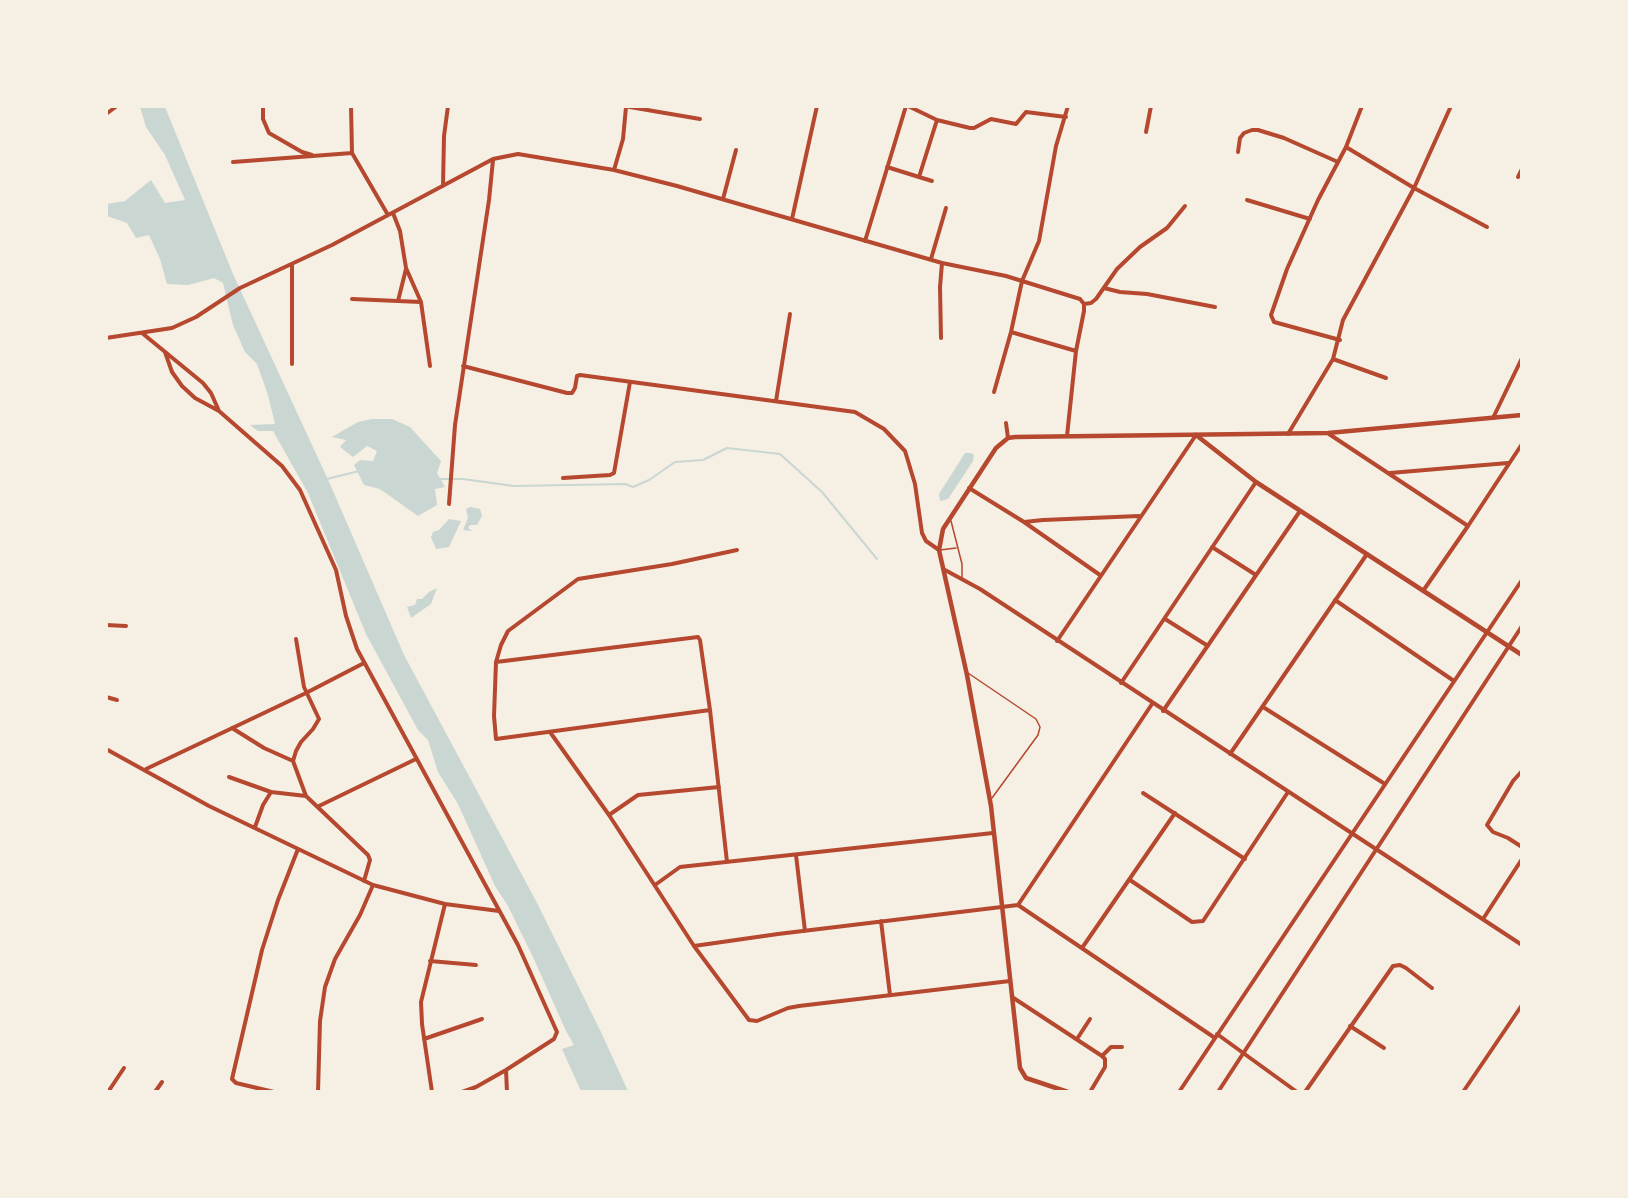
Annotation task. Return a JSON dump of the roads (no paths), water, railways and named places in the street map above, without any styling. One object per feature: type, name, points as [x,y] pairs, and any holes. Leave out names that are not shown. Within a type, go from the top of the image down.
[{"type":"main road","points":[[1068,1092],[1030,1080],[1021,1071],[990,801],[967,673],[939,550],[943,529],[969,488],[996,448],[1008,438],[1328,433],[1521,415]]},
{"type":"main road","points":[[1196,435],[1256,482],[1521,655]]},
{"type":"street","points":[[106,114],[117,106]]},
{"type":"street","points":[[263,106],[263,119],[269,133],[302,152],[321,156]]},
{"type":"street","points":[[351,106],[352,153],[400,231],[406,268],[421,302],[430,366]]},
{"type":"street","points":[[443,186],[444,136],[448,106]]},
{"type":"street","points":[[792,219],[818,106]]},
{"type":"street","points":[[865,241],[907,106],[937,120],[974,128],[991,119],[1016,123],[1027,109],[1066,117]]},
{"type":"street","points":[[994,392],[1011,332],[1022,281],[1039,241],[1056,146],[1068,106]]},
{"type":"street","points":[[1146,132],[1151,106]]},
{"type":"street","points":[[1340,340],[1271,320],[1274,302],[1283,279],[1346,147],[1362,106]]},
{"type":"street","points":[[1288,434],[1333,359],[1348,309],[1414,188],[1451,106]]},
{"type":"street","points":[[614,170],[623,139],[625,107],[700,119]]},
{"type":"street","points":[[919,177],[937,120]]},
{"type":"street","points":[[1238,152],[1240,138],[1244,133],[1258,130],[1284,138],[1338,162]]},
{"type":"street","points":[[1346,147],[1414,188],[1487,227]]},
{"type":"street","points":[[723,199],[736,150]]},
{"type":"street","points":[[233,162],[352,153]]},
{"type":"street","points":[[106,338],[171,328],[196,317],[251,283],[292,265],[493,159],[518,154],[614,170],[723,199],[942,263],[988,272],[1080,299],[1084,304],[1076,351],[1067,436]]},
{"type":"street","points":[[449,504],[455,425],[489,200],[493,159]]},
{"type":"street","points":[[887,167],[932,181]]},
{"type":"street","points":[[1518,177],[1521,169]]},
{"type":"street","points":[[1247,200],[1310,219]]},
{"type":"street","points":[[1084,304],[1091,303],[1132,254],[1167,228],[1185,206]]},
{"type":"street","points":[[931,259],[946,208]]},
{"type":"street","points":[[941,338],[942,263]]},
{"type":"street","points":[[292,265],[292,364]]},
{"type":"street","points":[[398,301],[406,268]]},
{"type":"street","points":[[1104,288],[1215,307]]},
{"type":"street","points":[[352,299],[421,302]]},
{"type":"street","points":[[776,401],[790,314]]},
{"type":"street","points":[[1011,332],[1076,351]]},
{"type":"street","points":[[142,333],[203,383],[211,393],[219,411]]},
{"type":"street","points":[[165,350],[172,372],[182,386],[195,398],[219,411],[282,466],[300,490],[336,570],[346,616],[357,649],[518,945],[556,1032],[556,1038],[506,1070],[462,1092]]},
{"type":"street","points":[[1493,418],[1521,358]]},
{"type":"street","points":[[1333,359],[1386,378]]},
{"type":"street","points":[[464,366],[567,393],[572,393],[576,378],[580,375],[855,412],[884,429],[900,444],[908,457],[915,484],[922,533],[926,541],[939,550]]},
{"type":"street","points":[[563,478],[614,473],[630,382]]},
{"type":"street","points":[[1006,423],[1008,438]]},
{"type":"street","points":[[1328,433],[1468,526]]},
{"type":"street","points":[[1057,640],[1196,435]]},
{"type":"street","points":[[1423,591],[1521,444]]},
{"type":"street","points":[[1389,473],[1509,463]]},
{"type":"street","points":[[1121,683],[1256,482]]},
{"type":"street","points":[[969,488],[1024,522],[1100,575]]},
{"type":"street","points":[[1163,711],[1300,511]]},
{"type":"street","points":[[1024,522],[1140,516]]},
{"type":"street","points":[[1212,547],[1256,575]]},
{"type":"street","points":[[710,710],[496,739],[494,716],[496,662],[508,632],[578,579],[672,564],[737,550]]},
{"type":"street","points":[[1230,754],[1367,554]]},
{"type":"street","points":[[945,570],[1057,640],[1521,945]]},
{"type":"street","points":[[1179,1092],[1521,580]]},
{"type":"street","points":[[1335,600],[1454,681]]},
{"type":"street","points":[[1165,619],[1208,646]]},
{"type":"street","points":[[106,625],[126,626]]},
{"type":"street","points":[[1218,1092],[1521,626]]},
{"type":"street","points":[[496,662],[698,637],[710,710],[727,862]]},
{"type":"street","points":[[296,639],[306,693],[319,719],[301,742],[293,761],[306,796]]},
{"type":"street","points":[[145,769],[364,663]]},
{"type":"street","points":[[106,697],[117,700]]},
{"type":"street","points":[[1018,905],[1152,704]]},
{"type":"street","points":[[1263,707],[1385,784]]},
{"type":"street","points":[[232,728],[264,748],[293,761]]},
{"type":"street","points":[[550,732],[609,814],[694,946],[752,1022],[788,1008],[1010,981]]},
{"type":"street","points":[[106,749],[209,806],[363,881],[445,904],[499,911]]},
{"type":"street","points":[[319,806],[416,759]]},
{"type":"street","points":[[1521,771],[1487,825],[1493,832],[1521,847]]},
{"type":"street","points":[[229,777],[271,792],[306,796],[319,806],[368,855],[370,860],[363,881]]},
{"type":"street","points":[[609,814],[638,795],[719,787]]},
{"type":"street","points":[[255,827],[263,805],[271,792]]},
{"type":"street","points":[[1130,880],[1192,922],[1203,921],[1288,792]]},
{"type":"street","points":[[1143,793],[1245,859]]},
{"type":"street","points":[[1082,948],[1175,813]]},
{"type":"street","points":[[655,885],[680,867],[993,833]]},
{"type":"street","points":[[274,1092],[236,1083],[232,1079],[265,940],[298,849]]},
{"type":"street","points":[[796,855],[805,931]]},
{"type":"street","points":[[1483,920],[1521,859]]},
{"type":"street","points":[[318,1092],[320,1021],[325,987],[335,959],[373,885]]},
{"type":"street","points":[[432,1092],[421,1002],[445,904]]},
{"type":"street","points":[[694,946],[1018,905],[1216,1036],[1244,1052],[1298,1092]]},
{"type":"street","points":[[882,921],[890,994]]},
{"type":"street","points":[[430,961],[476,965]]},
{"type":"street","points":[[1305,1092],[1393,966],[1400,965],[1406,968],[1432,988]]},
{"type":"street","points":[[1012,997],[1105,1059],[1104,1067],[1090,1092]]},
{"type":"street","points":[[1463,1092],[1521,1005]]},
{"type":"street","points":[[424,1039],[482,1019]]},
{"type":"street","points":[[1077,1039],[1090,1019]]},
{"type":"street","points":[[1350,1026],[1384,1048]]},
{"type":"street","points":[[1102,1056],[1111,1047],[1122,1047]]},
{"type":"street","points":[[108,1092],[124,1068]]},
{"type":"street","points":[[506,1070],[507,1092]]},
{"type":"street","points":[[155,1092],[162,1082]]},
{"type":"lane","points":[[950,518],[962,564],[962,579]]},
{"type":"lane","points":[[939,550],[958,547]]},
{"type":"lane","points":[[967,673],[1036,719],[1040,727],[1038,735],[990,801]]},
{"type":"waterway","points":[[439,479],[463,479],[514,486],[625,484],[633,487],[649,480],[675,462],[703,460],[727,448],[780,454],[822,492],[877,559]]},
{"type":"waterway","points":[[327,479],[359,471]]}]
